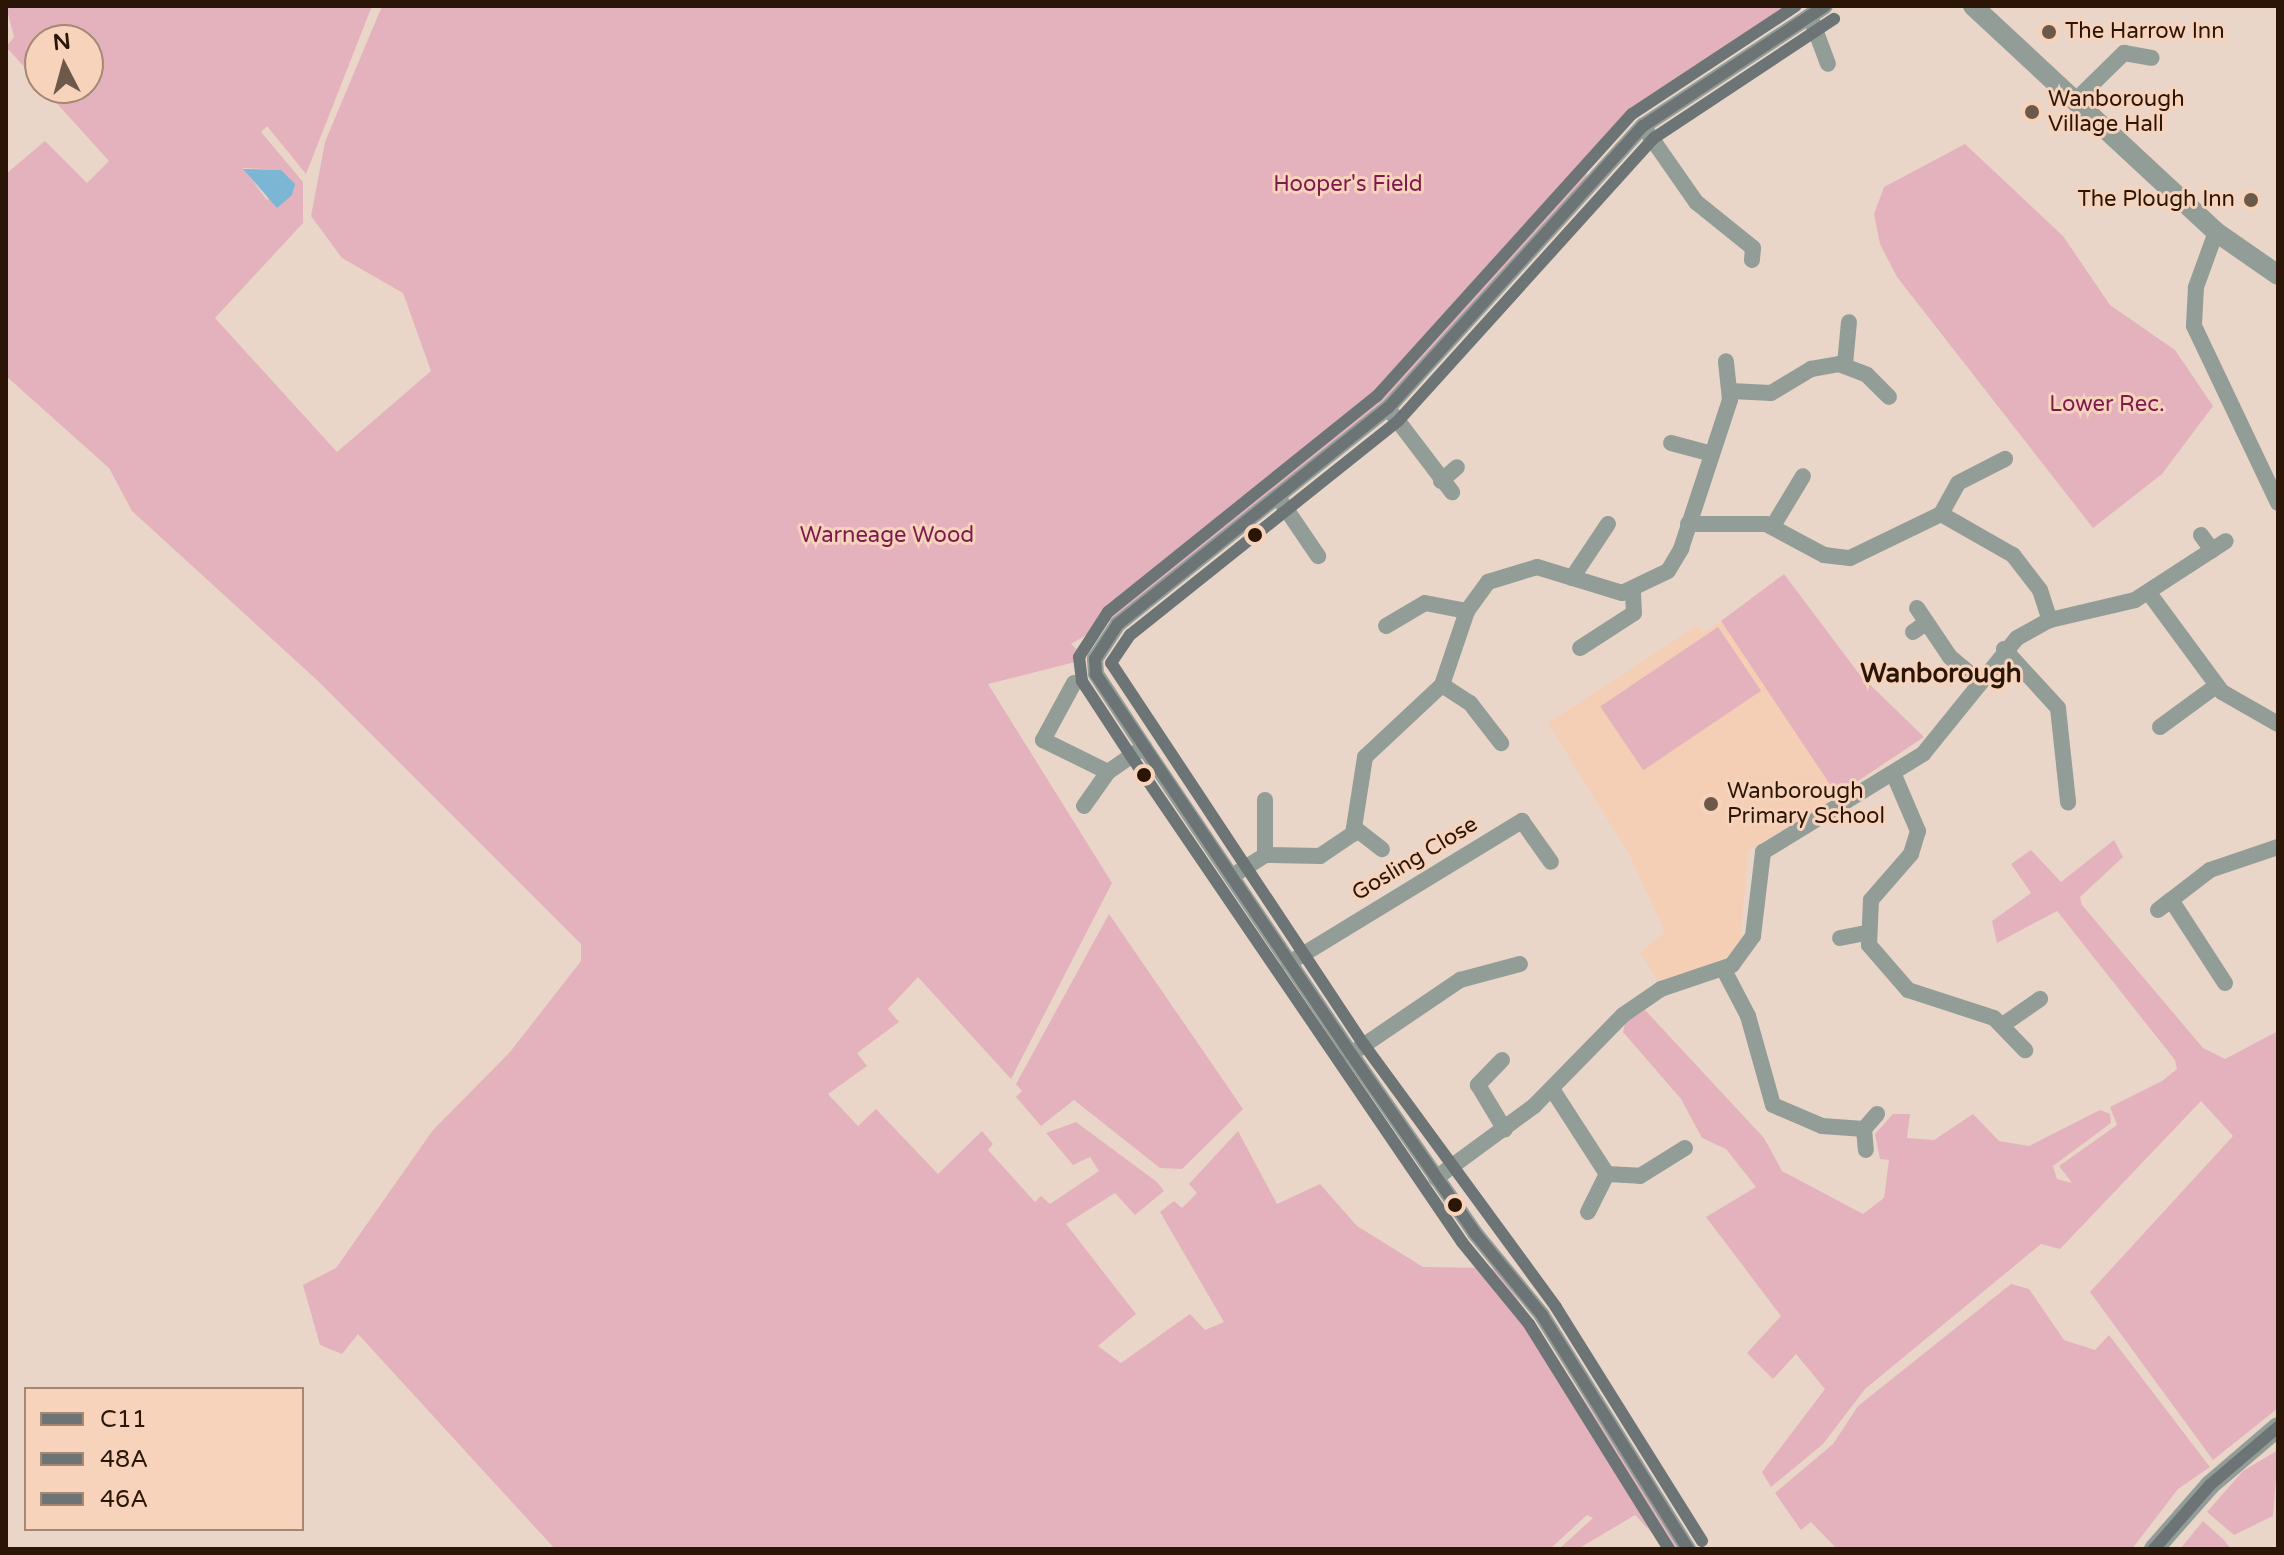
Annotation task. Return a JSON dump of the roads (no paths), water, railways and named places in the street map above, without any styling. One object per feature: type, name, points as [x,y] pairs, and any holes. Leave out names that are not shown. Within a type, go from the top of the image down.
[{"type":"street","points":[[1688,1549],[1542,1315],[1436,1178],[1144,747],[1096,674],[1096,653],[1118,624],[1280,500],[1388,408],[1643,126],[1825,6]]},
{"type":"street","points":[[1973,6],[2077,99],[2216,232],[2278,275]]},
{"type":"street","points":[[1810,16],[1828,64]]},
{"type":"street","points":[[2077,99],[2124,53],[2152,58]]},
{"type":"street","points":[[1643,126],[1696,202],[1753,248],[1752,260]]},
{"type":"street","points":[[2216,232],[2196,287],[2196,334],[2278,503]]},
{"type":"street","points":[[1845,364],[1849,322]]},
{"type":"street","points":[[1232,876],[1265,855],[1320,856],[1356,829],[1369,750],[1442,685],[1467,611],[1488,582],[1518,568],[1633,592],[1672,565],[1731,391],[1726,361]]},
{"type":"street","points":[[1731,391],[1771,393],[1817,366],[1845,364],[1889,397]]},
{"type":"street","points":[[1388,408],[1446,486],[1457,467]]},
{"type":"street","points":[[1671,443],[1708,453]]},
{"type":"street","points":[[1688,524],[1773,526],[1824,555],[1850,558],[1941,514],[1958,483],[2005,459]]},
{"type":"street","points":[[1773,526],[1803,476]]},
{"type":"street","points":[[1280,500],[1318,556]]},
{"type":"street","points":[[1941,514],[2013,555],[2040,590],[2050,620]]},
{"type":"street","points":[[1572,578],[1608,524]]},
{"type":"street","points":[[1436,1178],[1505,1130],[1552,1089],[1623,1015],[1666,987],[1724,970],[1753,936],[1763,852],[1894,775],[1937,741],[2004,649],[2050,620],[2149,593],[2219,545],[2201,535]]},
{"type":"street","points":[[1580,648],[1634,613],[1633,592]]},
{"type":"street","points":[[2149,593],[2216,686],[2273,719]]},
{"type":"street","points":[[1386,626],[1425,603],[1467,611]]},
{"type":"street","points":[[1919,621],[1979,681]]},
{"type":"street","points":[[2004,649],[2058,708],[2068,802]]},
{"type":"street","points":[[1074,683],[1043,740],[1108,772]]},
{"type":"street","points":[[1442,685],[1470,703],[1501,743]]},
{"type":"street","points":[[2160,727],[2216,686]]},
{"type":"street","points":[[1084,806],[1108,772],[1144,747]]},
{"type":"street","points":[[1867,939],[1873,895],[1917,839],[1916,813],[1894,775]]},
{"type":"street","points":[[1265,800],[1265,855]]},
{"type":"street","name":"Gosling Close","points":[[1289,963],[1522,821],[1551,862]]},
{"type":"street","points":[[1356,829],[1382,849]]},
{"type":"street","points":[[2225,983],[2164,905],[2210,870],[2278,847]]},
{"type":"street","points":[[1840,938],[1867,939],[1914,994],[2004,1024],[2025,1050]]},
{"type":"street","points":[[1351,1054],[1460,980],[1520,964]]},
{"type":"street","points":[[1724,970],[1745,1008],[1773,1105],[1802,1122],[1864,1129]]},
{"type":"street","points":[[2004,1024],[2040,999]]},
{"type":"street","points":[[1502,1060],[1478,1085],[1505,1130]]},
{"type":"street","points":[[1552,1089],[1607,1174]]},
{"type":"street","points":[[1866,1150],[1864,1129],[1877,1114]]},
{"type":"street","points":[[1607,1174],[1640,1176],[1685,1148]]},
{"type":"street","points":[[1588,1212],[1607,1174]]},
{"type":"street","points":[[2154,1549],[2210,1485],[2278,1427]]},
{"type":"water","points":[[243,169],[281,170],[295,184],[292,195],[277,208]]},
{"type":"place","name":"The Harrow Inn","points":[[2049,32]]},
{"type":"place","name":"Wanborough Village Hall","points":[[2032,112]]},
{"type":"place","name":"The Plough Inn","points":[[2251,200]]},
{"type":"place","name":"Wanborough Primary School","points":[[1711,804]]},
{"type":"district","name":"Wanborough","points":[[1941,674]]},
{"type":"park label","name":"Hooper's Field","points":[[1348,185]]},
{"type":"park label","name":"Lower Rec.","points":[[2107,405]]},
{"type":"park label","name":"Warneage Wood","points":[[887,536]]}]
